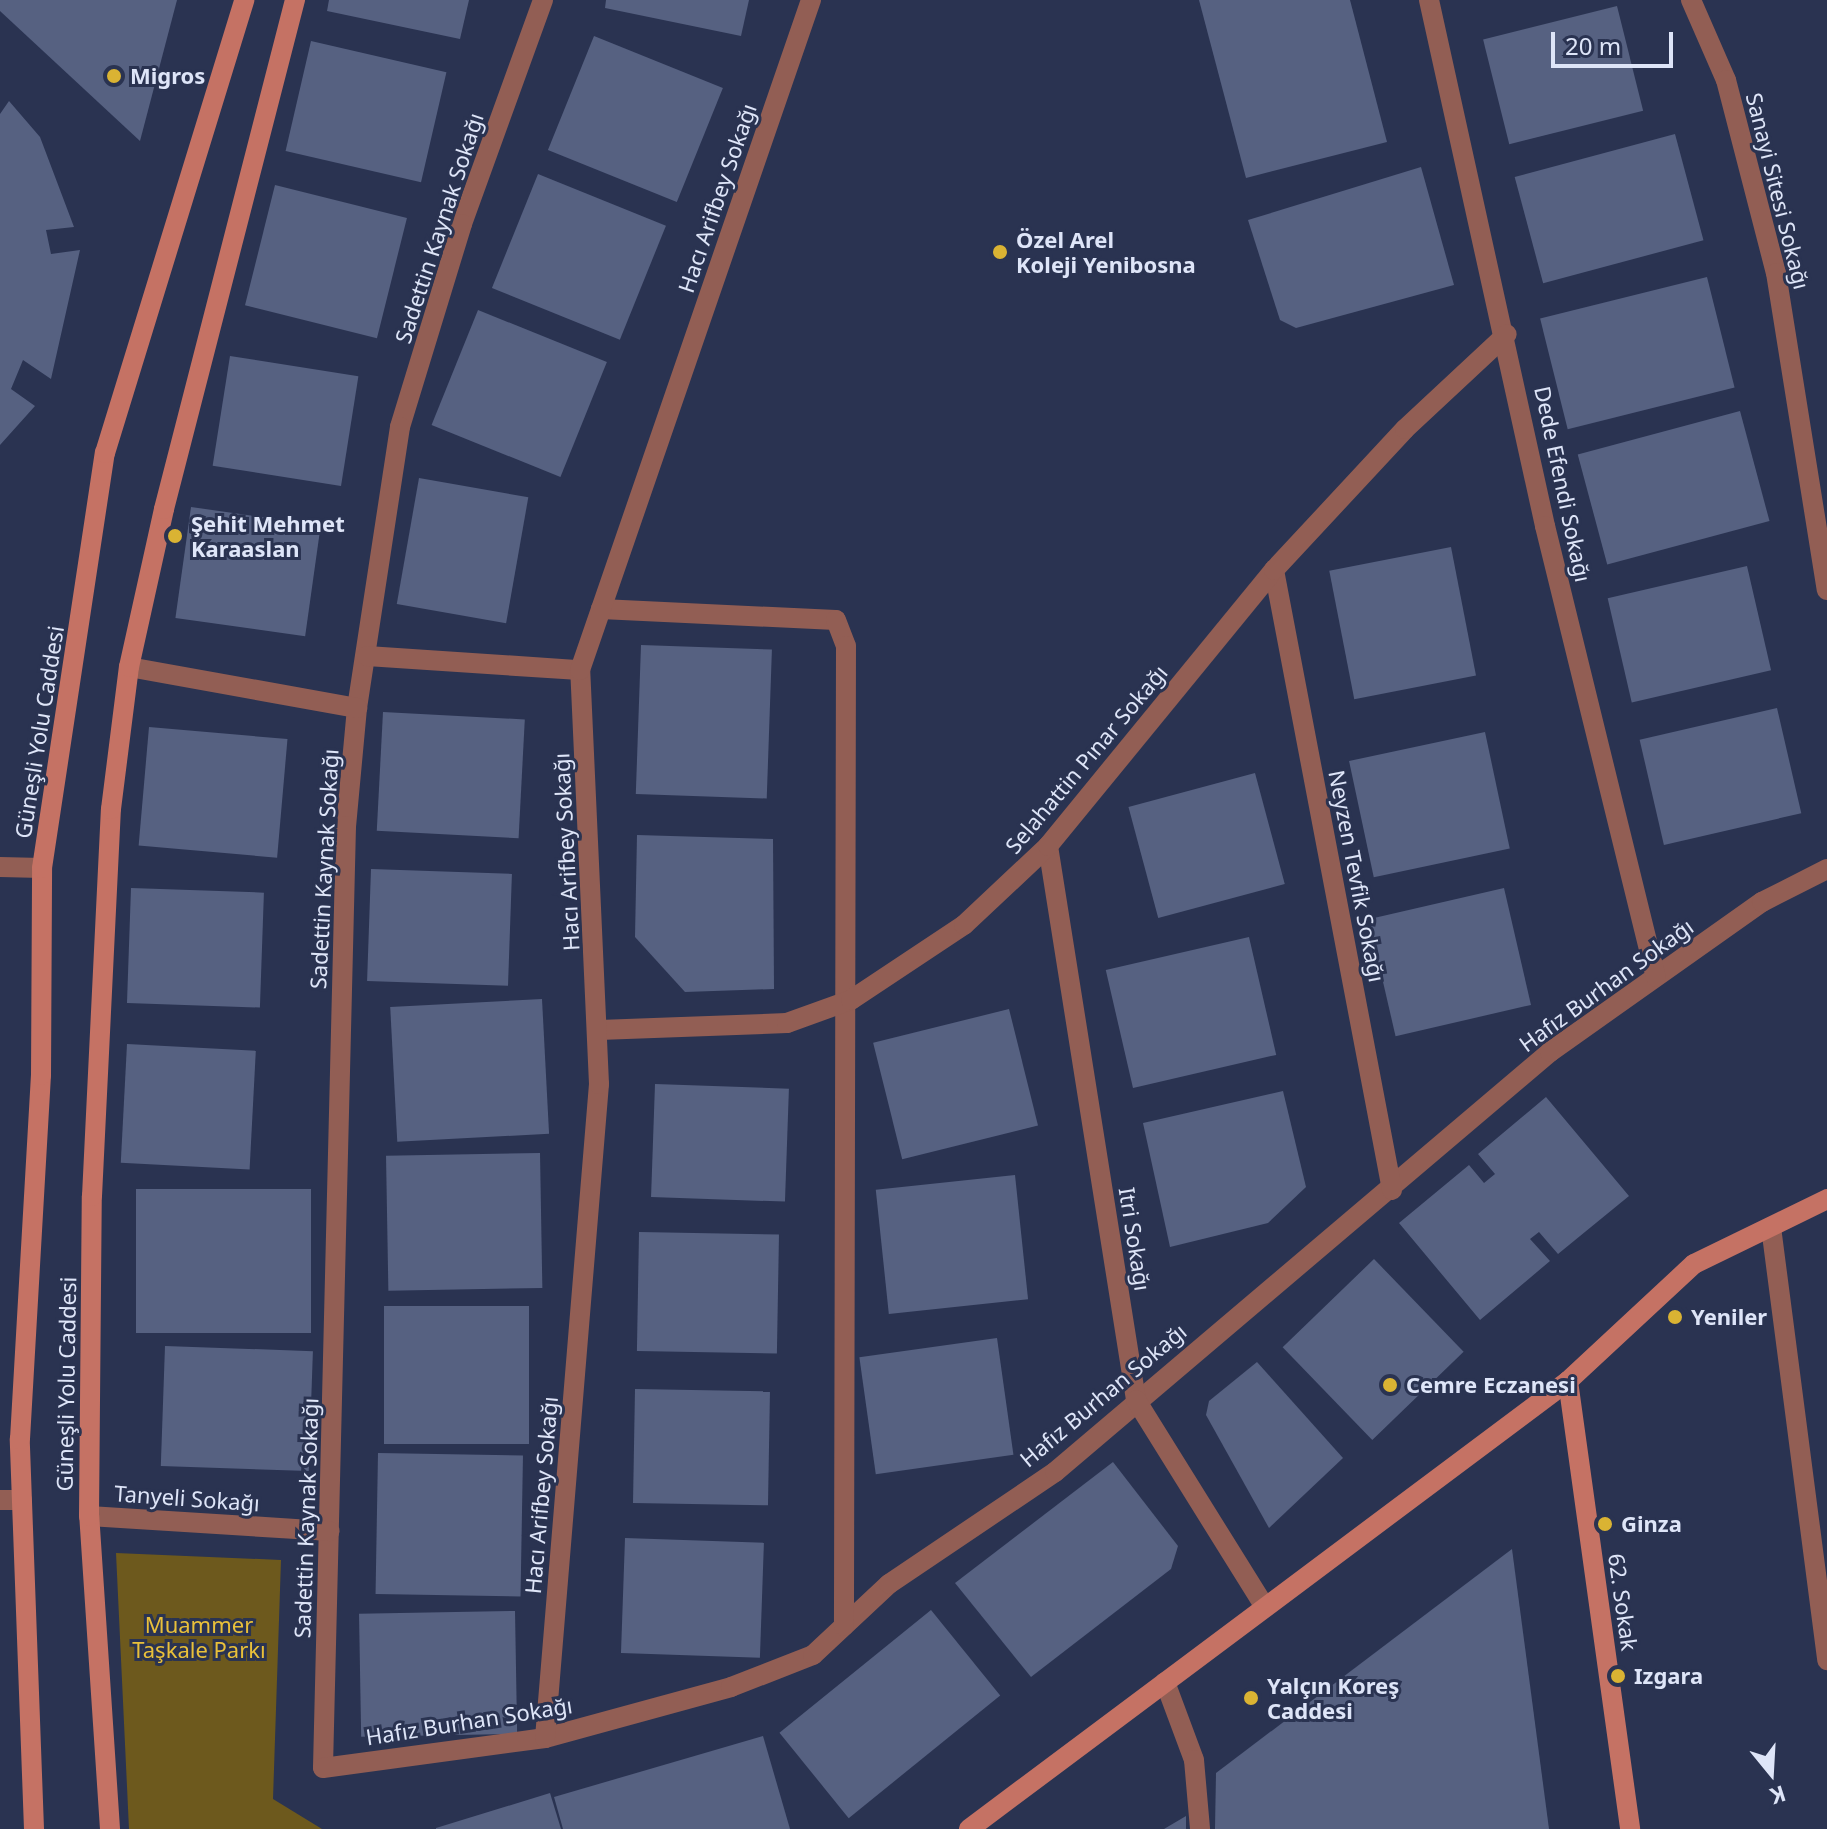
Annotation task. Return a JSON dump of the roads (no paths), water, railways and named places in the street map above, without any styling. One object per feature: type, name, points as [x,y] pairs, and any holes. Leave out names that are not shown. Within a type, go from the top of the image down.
[{"type":"main road","name":"Güneşli Yolu Caddesi","points":[[34,1829],[22,1500],[42,868],[105,453],[244,0]]},
{"type":"main road","name":"Güneşli Yolu Caddesi","points":[[110,1829],[89,1516],[93,1165],[111,809],[129,667],[295,0]]},
{"type":"main road","points":[[969,1829],[1568,1381],[1694,1264],[1827,1199]]},
{"type":"main road","name":"62. Sokak","points":[[1568,1381],[1630,1829]]},
{"type":"street","name":"Sadettin Kaynak Sokağı","points":[[323,1768],[346,826],[357,708],[400,427],[462,224],[543,0]]},
{"type":"street","name":"Hacı Arifbey Sokağı","points":[[545,1738],[599,1030],[580,670],[811,0]]},
{"type":"street","name":"Dede Efendi Sokağı","points":[[1429,0],[1507,334],[1545,526],[1656,977]]},
{"type":"street","name":"Sanayi Sitesi Sokağı","points":[[1691,0],[1726,80],[1776,273],[1827,590]]},
{"type":"street","name":"Selahattin Pınar Sokağı","points":[[599,1030],[787,1023],[851,1000],[964,925],[1048,846],[1274,570],[1405,429],[1507,334]]},
{"type":"street","name":"Neyzen Tevfik Sokağı","points":[[1274,570],[1392,1190]]},
{"type":"street","points":[[601,609],[836,620],[846,646],[851,1000],[844,1626]]},
{"type":"street","points":[[367,656],[580,670]]},
{"type":"street","points":[[129,667],[357,708]]},
{"type":"street","name":"Itri Sokağı","points":[[1048,846],[1136,1400],[1264,1606]]},
{"type":"street","points":[[0,867],[42,868]]},
{"type":"street","name":"Hafız Burhan Sokağı","points":[[323,1768],[545,1738],[731,1687],[813,1655],[889,1584],[1055,1472],[1136,1400],[1392,1190],[1550,1052],[1762,902],[1827,869]]},
{"type":"street","points":[[1771,1227],[1827,1660]]},
{"type":"street","points":[[0,1500],[22,1500]]},
{"type":"street","name":"Tanyeli Sokağı","points":[[89,1516],[330,1531]]},
{"type":"street","points":[[1165,1682],[1194,1760],[1200,1829]]},
{"type":"place","name":"Migros","points":[[114,76]]},
{"type":"place","name":"Özel Arel Koleji Yenibosna","points":[[1000,252]]},
{"type":"place","name":"Şehit Mehmet Karaaslan","points":[[175,536]]},
{"type":"place","name":"Yeniler","points":[[1675,1317]]},
{"type":"place","name":"Cemre Eczanesi","points":[[1390,1385]]},
{"type":"place","name":"Ginza","points":[[1605,1524]]},
{"type":"place","name":"Izgara","points":[[1618,1676]]},
{"type":"place","name":"Yalçın Koreş Caddesi","points":[[1251,1698]]},
{"type":"park label","name":"Muammer Taşkale Parkı","points":[[199,1636]]}]
